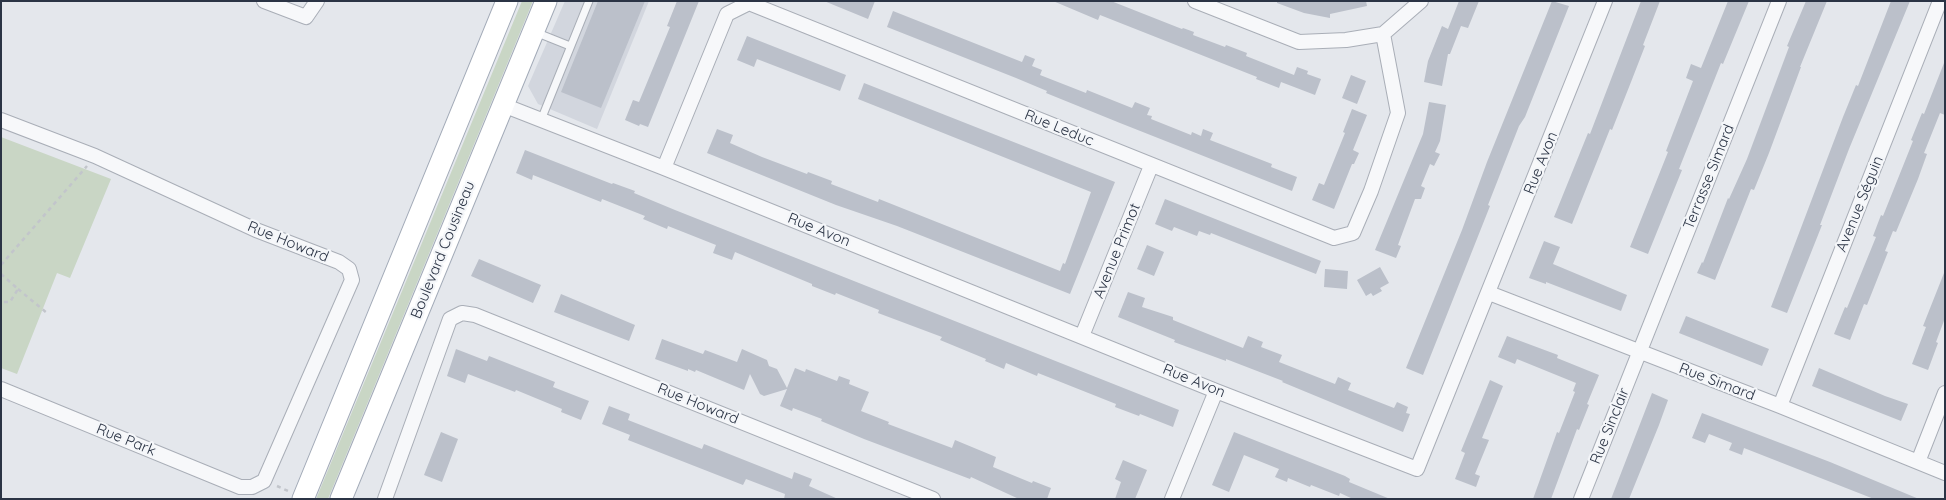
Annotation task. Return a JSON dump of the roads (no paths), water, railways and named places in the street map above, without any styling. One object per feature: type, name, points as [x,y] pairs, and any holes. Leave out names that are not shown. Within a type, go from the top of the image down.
[{"type":"main road","points":[[297,496],[507,1]]},
{"type":"main road","name":"Boulevard Cousineau","points":[[341,499],[546,1]]},
{"type":"street","points":[[264,1],[306,17],[317,1]]},
{"type":"street","points":[[1196,1],[1299,42],[1346,40],[1383,34],[1421,1]]},
{"type":"street","name":"Rue Avon","points":[[503,105],[1216,391],[1417,469],[1605,1]]},
{"type":"street","name":"Terrasse Simard","points":[[1640,352],[1779,1]]},
{"type":"street","name":"Avenue Séguin","points":[[1780,406],[1940,1]]},
{"type":"street","name":"Rue Leduc","points":[[664,168],[727,14],[749,3],[1334,238],[1353,233],[1371,192],[1398,113],[1383,34]]},
{"type":"street","name":"Rue Howard","points":[[1,120],[95,156],[256,230],[339,262],[349,269],[352,280],[296,411],[264,480],[252,487]]},
{"type":"street","name":"Avenue Primot","points":[[1082,336],[1151,166]]},
{"type":"street","name":"Rue Simard","points":[[1489,293],[1780,406],[1945,473]]},
{"type":"street","name":"Rue Howard","points":[[385,499],[450,320],[462,313],[475,315],[933,499]]},
{"type":"street","name":"Rue Sinclair","points":[[1581,499],[1640,352]]},
{"type":"street","name":"Rue Park","points":[[1,389],[240,487],[252,487]]},
{"type":"street","points":[[1172,499],[1216,391]]},
{"type":"street","points":[[1918,462],[1945,393]]},
{"type":"lane","points":[[541,120],[589,1]]},
{"type":"lane","points":[[534,32],[570,46]]}]
